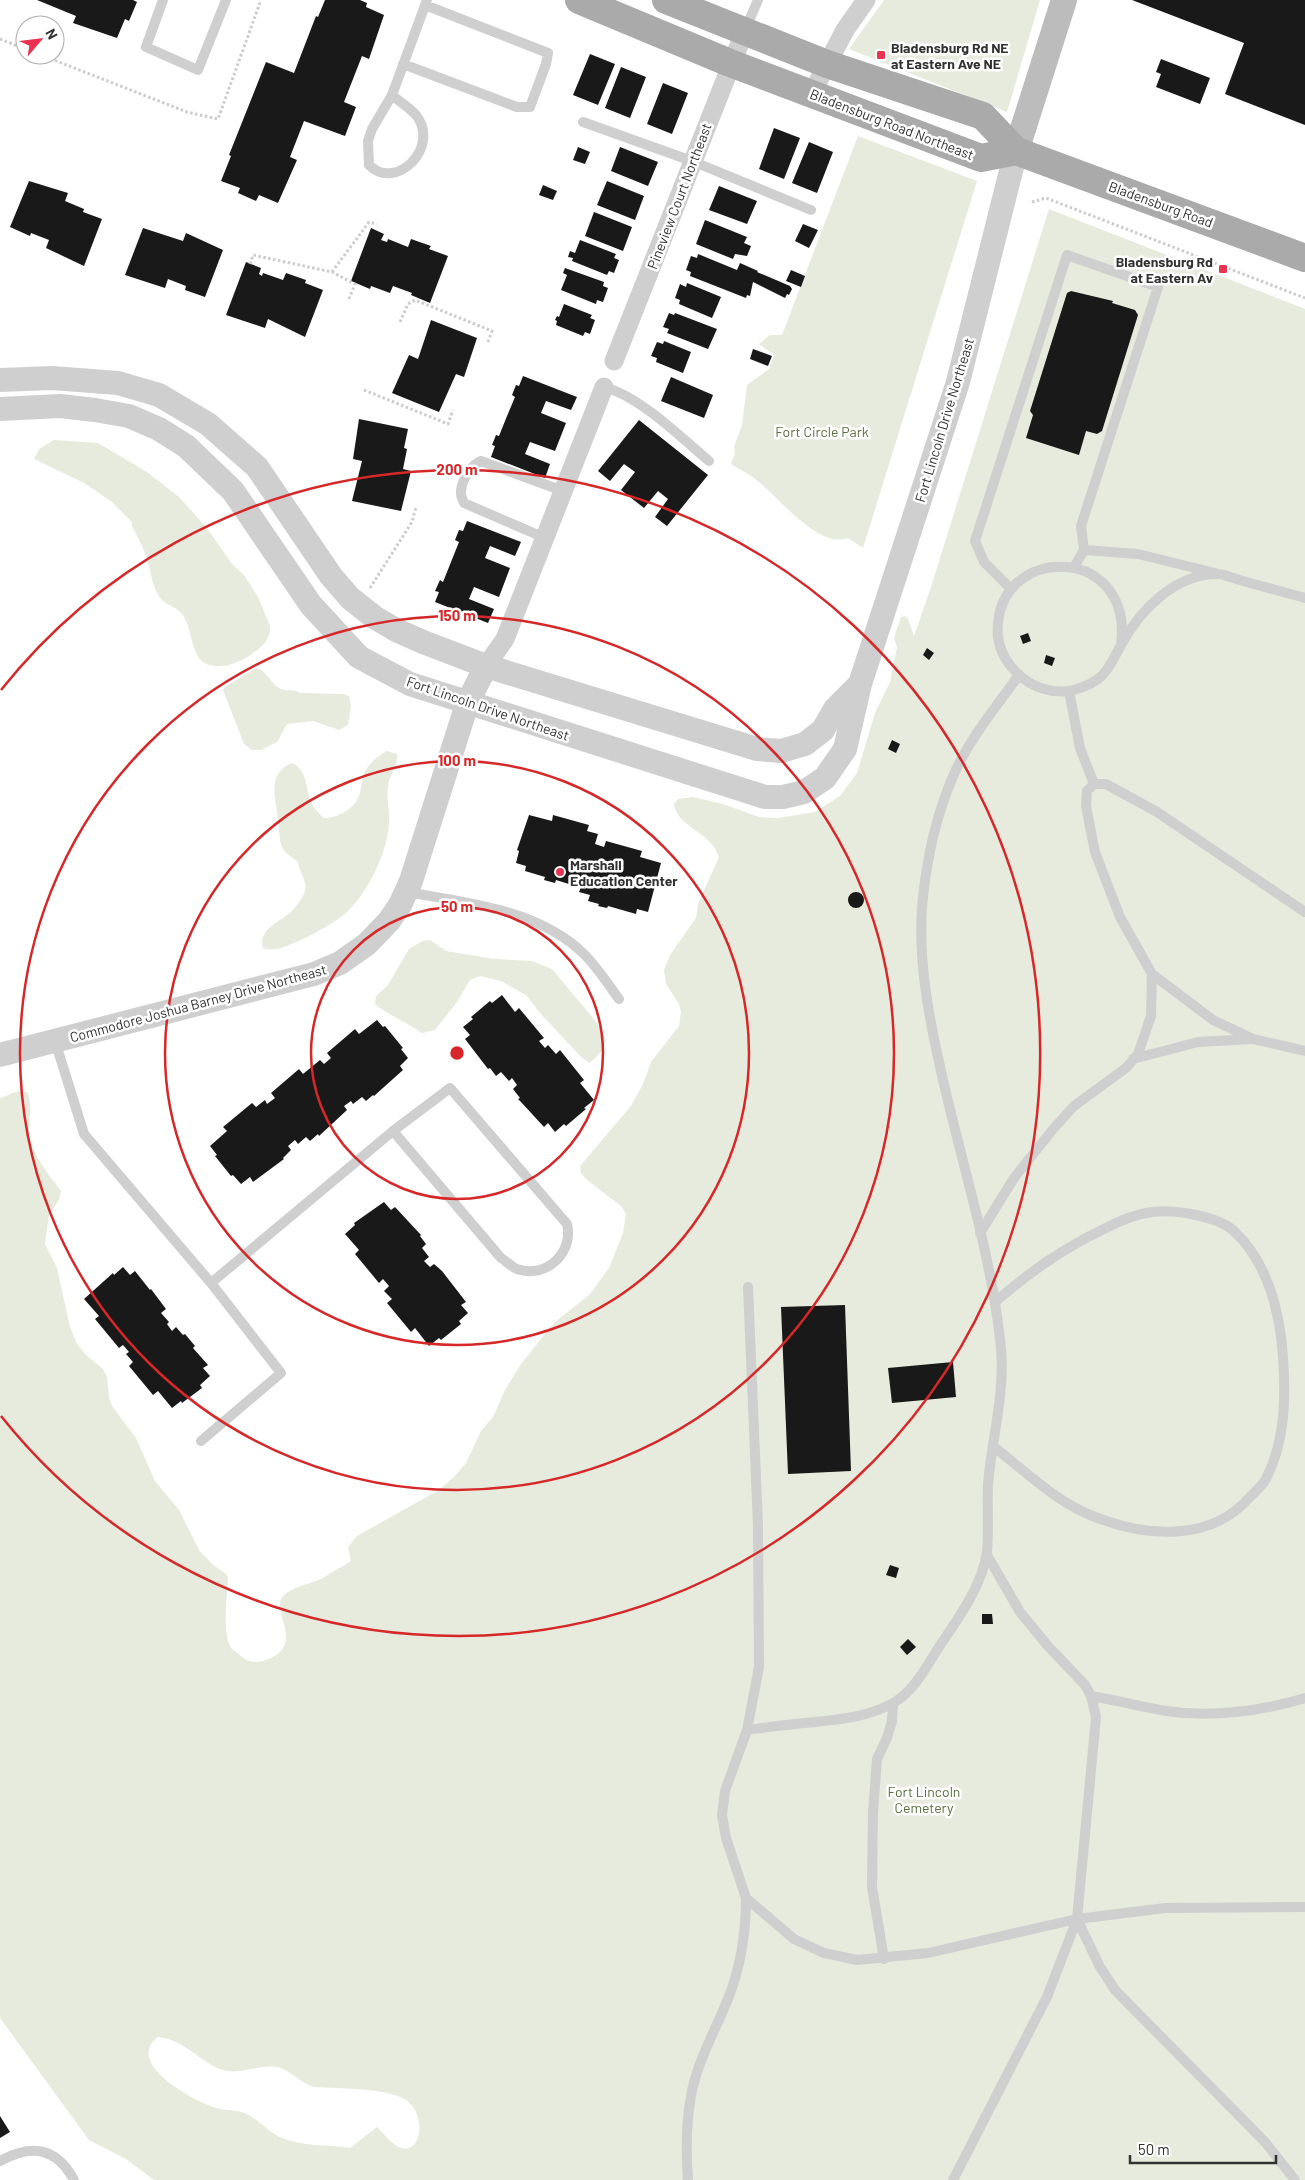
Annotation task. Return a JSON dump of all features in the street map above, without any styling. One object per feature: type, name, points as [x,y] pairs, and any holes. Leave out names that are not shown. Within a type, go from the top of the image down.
[{"type":"main road","name":"Bladensburg Road Northeast","points":[[579,0],[612,6],[730,63],[981,158],[1016,151]]},
{"type":"main road","points":[[666,0],[827,64],[983,116],[1016,151],[1064,0]]},
{"type":"main road","name":"Bladensburg Road","points":[[1016,151],[1305,258]]},
{"type":"street","points":[[812,93],[845,30],[866,0]]},
{"type":"street","name":"Pineview Court Northeast","points":[[614,362],[744,30]]},
{"type":"street","name":"Fort Lincoln Drive Northeast","points":[[0,409],[60,406],[128,416],[159,429],[186,446],[233,491],[311,605],[359,657],[410,684],[467,704],[765,797],[783,797],[804,792],[825,778],[845,749],[860,684],[958,382],[1016,151]]},
{"type":"street","name":"Fort Lincoln Drive Northeast","points":[[0,380],[52,378],[118,383],[158,395],[208,424],[257,467],[331,576],[350,598],[374,617],[396,630],[486,666],[757,749],[781,751],[805,744],[823,730],[835,710],[860,684]]},
{"type":"street","points":[[467,704],[486,666],[505,639],[604,387]]},
{"type":"street","name":"Commodore Joshua Barney Drive Northeast","points":[[0,1055],[324,970],[359,950],[375,937],[396,913],[407,892],[467,704]]},
{"type":"lane","points":[[163,0],[146,47],[198,70],[226,0]]},
{"type":"lane","points":[[744,30],[758,0]]},
{"type":"lane","points":[[392,95],[416,115],[422,126],[424,141],[422,150],[414,162],[402,170],[388,174],[376,172],[369,165],[368,140],[372,129],[392,95],[403,64],[426,2],[548,53],[543,73],[530,107],[517,107],[403,64]]},
{"type":"lane","points":[[583,122],[692,161],[811,210]]},
{"type":"lane","points":[[1011,589],[984,562],[975,541],[1067,255],[1158,287],[1081,526],[1084,550],[1074,567]]},
{"type":"lane","points":[[604,387],[634,401],[709,461]]},
{"type":"lane","points":[[544,538],[464,504],[460,492],[467,474],[473,464],[481,460],[563,492]]},
{"type":"lane","points":[[1084,550],[1138,554],[1305,598]]},
{"type":"lane","points":[[1121,645],[1123,628],[1121,612],[1114,596],[1106,586],[1092,575],[1074,567],[1044,568],[1027,575],[1011,589],[1003,603],[997,630],[1000,648],[1007,662],[1033,686],[1051,691],[1069,691],[1085,687],[1099,678],[1109,668],[1121,645],[1144,612],[1169,589],[1187,580],[1218,574]]},
{"type":"lane","points":[[747,1730],[865,1716],[893,1704],[914,1686],[925,1666],[959,1617],[974,1592],[986,1555],[988,1482],[1001,1394],[1001,1351],[995,1302],[938,1057],[924,988],[922,909],[928,864],[939,814],[955,772],[978,731],[1019,675]]},
{"type":"lane","points":[[1069,691],[1080,748],[1094,784]]},
{"type":"lane","points":[[1305,912],[1157,812],[1106,784],[1094,784],[1088,791],[1086,806],[1095,852],[1120,918],[1152,974],[1213,1020],[1253,1039],[1305,1051]]},
{"type":"lane","points":[[407,892],[529,919],[562,936],[584,954],[619,999]]},
{"type":"lane","points":[[980,1233],[1014,1178],[1054,1128],[1074,1106],[1126,1068],[1138,1054],[1151,1016],[1152,974]]},
{"type":"lane","points":[[1133,1059],[1198,1042],[1253,1039]]},
{"type":"lane","points":[[55,1041],[84,1134],[211,1283],[281,1373],[201,1442]]},
{"type":"lane","points":[[211,1283],[393,1131],[450,1088],[567,1224],[570,1234],[567,1247],[558,1259],[547,1267],[534,1270],[517,1269],[501,1258],[393,1131]]},
{"type":"lane","points":[[994,1447],[1056,1497],[1094,1516],[1127,1527],[1160,1532],[1197,1530],[1222,1520],[1242,1506],[1265,1481],[1276,1453],[1284,1413],[1281,1328],[1270,1284],[1251,1251],[1232,1229],[1211,1219],[1185,1213],[1153,1212],[1124,1219],[1072,1244],[1031,1272],[995,1302]]},
{"type":"lane","points":[[688,2180],[687,2160],[691,2095],[708,2044],[739,1968],[746,1926],[746,1898],[726,1838],[722,1815],[725,1791],[747,1730],[759,1667],[758,1516],[748,1286]]},
{"type":"lane","points":[[953,2180],[1047,1997],[1077,1918],[1096,1717],[1091,1696],[1085,1685],[1048,1646],[1020,1612],[986,1555]]},
{"type":"lane","points":[[1091,1696],[1167,1711],[1219,1713],[1278,1706],[1305,1698]]},
{"type":"lane","points":[[884,1959],[872,1887],[873,1812],[877,1759],[887,1738],[892,1721],[893,1704]]},
{"type":"lane","points":[[746,1898],[794,1938],[824,1953],[857,1960],[884,1959],[928,1953],[1077,1918],[1165,1908],[1305,1907]]},
{"type":"lane","points":[[1077,1918],[1099,1965],[1115,1990],[1265,2142],[1295,2180]]},
{"type":"lane","points":[[0,2161],[24,2151],[39,2150],[52,2155],[64,2164],[74,2180]]},
{"type":"path","points":[[0,39],[15,45]]},
{"type":"path","points":[[1032,202],[1046,198],[1305,298]]},
{"type":"path","points":[[332,272],[369,222],[377,224]]},
{"type":"path","points":[[250,264],[253,254],[332,272],[355,284],[348,301]]},
{"type":"path","points":[[400,322],[408,304],[415,300],[492,331],[488,342]]},
{"type":"path","points":[[364,390],[448,424],[453,410]]},
{"type":"path","points":[[369,591],[412,522],[416,507]]},
{"type":"green space","points":[[884,0],[1040,0],[1007,112],[849,49]]},
{"type":"green space","name":"Fort Circle Park","points":[[858,136],[977,181],[863,548],[848,538],[837,539],[813,530],[789,511],[757,480],[731,464],[735,453],[734,447],[742,425],[747,385],[769,369],[774,355],[759,344],[770,335],[782,335]]},
{"type":"green space","name":"Fort Lincoln Cemetery","points":[[1049,209],[1305,309],[1305,2180],[154,2180],[126,2159],[89,2140],[0,2018],[0,1098],[22,1091],[28,1093],[30,1105],[29,1134],[32,1147],[43,1167],[61,1191],[59,1200],[49,1215],[45,1244],[57,1268],[70,1327],[76,1342],[85,1354],[103,1369],[107,1377],[112,1406],[136,1438],[155,1481],[179,1510],[199,1550],[212,1564],[226,1574],[228,1579],[226,1624],[228,1641],[231,1648],[250,1661],[264,1661],[281,1651],[285,1644],[286,1637],[280,1608],[283,1596],[296,1588],[321,1579],[351,1561],[348,1547],[357,1536],[439,1490],[454,1477],[466,1463],[481,1431],[493,1417],[505,1390],[521,1364],[554,1323],[590,1294],[609,1268],[623,1233],[626,1214],[622,1207],[586,1179],[581,1173],[580,1166],[631,1106],[643,1084],[651,1062],[679,1026],[681,1012],[679,1004],[666,984],[664,970],[670,955],[696,918],[698,904],[719,857],[709,841],[681,818],[676,812],[674,804],[678,799],[693,797],[723,804],[759,817],[778,818],[815,812],[840,796],[857,773],[875,713],[890,682],[897,647],[894,638],[901,617],[905,616],[908,619],[914,636]],"holes":[[[158,2037],[176,2042],[208,2063],[223,2070],[237,2071],[271,2066],[286,2070],[314,2087],[374,2091],[397,2096],[406,2100],[418,2116],[419,2134],[416,2142],[411,2147],[405,2149],[397,2146],[377,2127],[350,2148],[307,2144],[282,2138],[247,2114],[220,2109],[207,2104],[179,2090],[166,2080],[155,2069],[149,2058],[150,2047]]]},
{"type":"green space","points":[[54,440],[98,443],[147,472],[179,497],[207,528],[232,564],[244,575],[258,597],[270,626],[268,638],[263,645],[246,657],[230,664],[211,666],[203,662],[195,650],[183,615],[164,602],[158,595],[153,584],[147,559],[132,526],[132,522],[112,502],[84,483],[34,459],[39,449]]},
{"type":"green space","points":[[256,668],[283,690],[349,696],[351,706],[348,725],[339,730],[313,721],[287,724],[277,742],[261,750],[252,750],[244,744],[223,690]]},
{"type":"green space","points":[[387,751],[397,754],[397,758],[388,786],[389,819],[387,835],[385,847],[369,884],[354,905],[331,924],[283,947],[263,948],[263,936],[271,926],[294,909],[306,888],[298,862],[284,851],[280,841],[274,786],[279,773],[284,767],[292,763],[297,766],[305,780],[311,802],[323,818],[332,817],[342,814],[354,804],[360,794],[363,776],[368,766]]},
{"type":"green space","points":[[430,940],[446,951],[495,959],[532,961],[552,969],[598,1024],[606,1040],[602,1051],[590,1063],[582,1058],[526,995],[501,981],[480,976],[470,980],[457,1002],[435,1030],[422,1033],[375,1004],[376,996],[388,985],[409,949],[422,941]]},
{"type":"building","points":[[37,0],[133,0],[137,2],[129,21],[125,19],[117,38],[73,23],[76,16]]},
{"type":"building","points":[[325,0],[360,0],[367,3],[366,7],[384,15],[369,59],[362,56],[344,102],[356,107],[345,136],[304,121],[290,157],[297,160],[278,203],[259,195],[256,201],[238,193],[240,188],[221,181],[231,156],[229,155],[266,62],[294,73],[316,16],[318,17]]},
{"type":"building","points":[[1132,0],[1305,0],[1305,125],[1225,94],[1244,43]]},
{"type":"building","points":[[590,54],[615,64],[598,105],[573,95]]},
{"type":"building","points":[[1161,59],[1210,78],[1200,104],[1156,87],[1161,74],[1156,72]]},
{"type":"building","points":[[621,67],[646,77],[630,118],[605,108]]},
{"type":"building","points":[[663,83],[688,93],[672,134],[647,124]]},
{"type":"building","points":[[774,128],[800,138],[784,179],[759,169]]},
{"type":"building","points":[[809,142],[833,152],[817,193],[792,183]]},
{"type":"building","points":[[578,147],[590,152],[585,164],[573,160]]},
{"type":"building","points":[[620,147],[658,162],[648,186],[611,171]]},
{"type":"building","points":[[29,181],[68,193],[65,201],[84,209],[83,212],[102,219],[84,266],[46,248],[49,240],[31,233],[30,236],[10,227]]},
{"type":"building","points":[[607,181],[644,196],[635,220],[597,205]]},
{"type":"building","points":[[543,185],[557,191],[553,200],[539,195]]},
{"type":"building","points":[[719,186],[757,201],[747,224],[709,210]]},
{"type":"building","points":[[594,212],[632,227],[623,251],[585,236]]},
{"type":"building","points":[[705,220],[747,237],[744,243],[751,246],[747,256],[735,254],[733,259],[696,244]]},
{"type":"building","points":[[803,224],[818,230],[809,248],[795,241]]},
{"type":"building","points":[[143,228],[183,241],[186,233],[223,250],[205,297],[185,290],[186,286],[168,279],[165,288],[125,275]]},
{"type":"building","points":[[371,228],[384,234],[381,240],[387,242],[388,239],[408,247],[411,239],[431,246],[429,249],[448,256],[430,303],[411,295],[412,293],[393,286],[390,293],[371,286],[370,289],[351,281]]},
{"type":"building","points":[[580,240],[616,254],[614,258],[619,260],[614,273],[609,271],[607,275],[572,261],[573,258],[568,257],[570,251],[575,253]]},
{"type":"building","points":[[698,254],[737,270],[740,263],[790,286],[792,289],[785,298],[753,282],[750,296],[747,295],[746,298],[690,276],[691,272],[686,270],[691,256],[697,258]]},
{"type":"building","points":[[246,262],[261,268],[259,274],[262,276],[263,273],[283,280],[286,273],[306,280],[305,283],[323,290],[305,337],[268,319],[265,328],[226,315]]},
{"type":"building","points":[[565,268],[604,282],[603,286],[608,288],[603,302],[597,300],[596,304],[561,290],[567,275],[563,273]]},
{"type":"building","points":[[791,270],[805,276],[801,287],[786,281]]},
{"type":"building","points":[[687,283],[721,297],[712,318],[679,304],[680,300],[675,298],[680,284],[686,287]]},
{"type":"building","points":[[1071,291],[1113,301],[1112,303],[1135,310],[1138,315],[1102,431],[1097,434],[1086,431],[1079,455],[1026,438],[1033,415],[1030,411],[1067,293]]},
{"type":"building","points":[[564,304],[592,315],[590,318],[595,320],[590,334],[585,332],[583,336],[556,325],[557,321],[555,320],[557,316],[559,317]]},
{"type":"building","points":[[669,313],[674,315],[675,313],[717,329],[708,349],[667,333],[669,329],[663,327]]},
{"type":"building","points":[[431,320],[477,338],[464,377],[456,374],[439,412],[392,393],[409,355],[418,359]]},
{"type":"building","points":[[664,341],[691,352],[683,373],[656,362],[657,358],[651,356],[657,342],[663,344]]},
{"type":"building","points":[[753,349],[772,356],[768,366],[750,359]]},
{"type":"building","points":[[523,376],[577,397],[571,410],[546,401],[541,413],[566,423],[555,451],[530,442],[525,454],[550,464],[545,478],[491,457],[495,446],[492,445],[496,435],[499,436],[515,397],[512,395],[516,385],[519,386]]},
{"type":"building","points":[[671,377],[713,395],[704,418],[661,401]]},
{"type":"building","points":[[359,419],[408,429],[404,448],[407,449],[403,469],[411,471],[401,511],[352,501],[362,461],[353,459]]},
{"type":"building","points":[[639,420],[708,475],[667,526],[655,517],[668,499],[658,491],[644,508],[621,490],[635,472],[624,464],[610,481],[598,471]]},
{"type":"building","points":[[467,521],[521,542],[515,556],[490,546],[485,558],[510,568],[499,597],[474,587],[469,599],[494,609],[488,623],[435,602],[439,592],[435,591],[440,580],[443,582],[459,542],[455,540],[459,530],[463,531]]},
{"type":"building","points":[[1028,633],[1031,641],[1023,644],[1020,636]]},
{"type":"building","points":[[927,648],[934,653],[929,660],[923,655]]},
{"type":"building","points":[[1046,655],[1055,658],[1052,666],[1044,663]]},
{"type":"building","points":[[892,740],[900,744],[896,753],[888,749]]},
{"type":"building","points":[[529,815],[552,821],[553,815],[589,825],[587,831],[598,834],[595,844],[604,847],[606,841],[642,851],[640,857],[661,863],[648,912],[637,909],[636,914],[608,906],[607,908],[598,906],[599,904],[588,901],[590,895],[579,892],[583,882],[574,879],[572,885],[556,880],[555,883],[544,880],[545,877],[525,871],[526,866],[516,863],[519,851],[517,850]]},
{"type":"building","points":[[856,892],[864,900],[856,908],[848,900]]},
{"type":"building","points":[[502,995],[515,1012],[519,1008],[544,1038],[539,1041],[545,1048],[548,1045],[556,1054],[560,1050],[584,1080],[580,1083],[594,1100],[566,1126],[564,1124],[555,1132],[548,1123],[544,1127],[518,1099],[520,1098],[513,1089],[517,1085],[512,1078],[509,1081],[501,1072],[496,1076],[490,1068],[488,1069],[465,1039],[470,1035],[463,1027],[473,1019],[471,1017],[490,1001],[492,1003]]},
{"type":"building","points":[[377,1020],[383,1027],[385,1026],[403,1048],[401,1049],[408,1058],[400,1066],[403,1070],[366,1101],[362,1097],[353,1104],[351,1101],[344,1106],[347,1110],[319,1136],[318,1134],[310,1141],[306,1137],[298,1144],[295,1140],[288,1146],[291,1150],[284,1159],[253,1182],[250,1177],[241,1184],[233,1175],[231,1176],[215,1156],[217,1155],[210,1146],[227,1131],[223,1127],[252,1103],[256,1107],[265,1100],[267,1104],[275,1098],[271,1093],[299,1069],[303,1074],[320,1060],[324,1064],[331,1058],[327,1053],[355,1029],[359,1034]]},
{"type":"building","points":[[384,1202],[391,1210],[395,1207],[421,1235],[426,1244],[422,1248],[429,1257],[424,1261],[430,1267],[434,1264],[442,1271],[466,1302],[461,1305],[468,1313],[459,1321],[461,1324],[441,1340],[439,1338],[429,1346],[415,1328],[411,1332],[387,1303],[392,1299],[384,1291],[389,1286],[383,1279],[379,1283],[355,1254],[359,1250],[345,1234],[355,1225],[354,1223]]},
{"type":"building","points":[[123,1267],[130,1275],[135,1271],[151,1289],[166,1309],[161,1313],[169,1322],[167,1324],[172,1331],[176,1327],[183,1335],[185,1334],[195,1346],[193,1348],[208,1365],[203,1368],[210,1376],[200,1385],[202,1388],[172,1408],[158,1391],[153,1395],[129,1366],[133,1362],[126,1354],[129,1352],[123,1345],[119,1348],[95,1319],[99,1316],[84,1299],[113,1273],[114,1275]]},
{"type":"building","points":[[845,1305],[851,1471],[788,1474],[781,1307]]},
{"type":"building","points":[[953,1362],[956,1397],[892,1403],[888,1368]]},
{"type":"building","points":[[890,1565],[899,1568],[896,1578],[886,1575]]},
{"type":"building","points":[[982,1614],[992,1614],[993,1624],[982,1624]]},
{"type":"building","points":[[908,1639],[916,1647],[907,1655],[900,1647]]},
{"type":"building","points":[[0,2116],[10,2132],[0,2138]]},
{"type":"place","name":"Bladensburg Rd NE at Eastern Ave NE","points":[[881,55]]},
{"type":"place","name":"Bladensburg Rd at Eastern Av","points":[[1223,269]]},
{"type":"place","name":"Marshall Education Center","points":[[560,872]]}]
